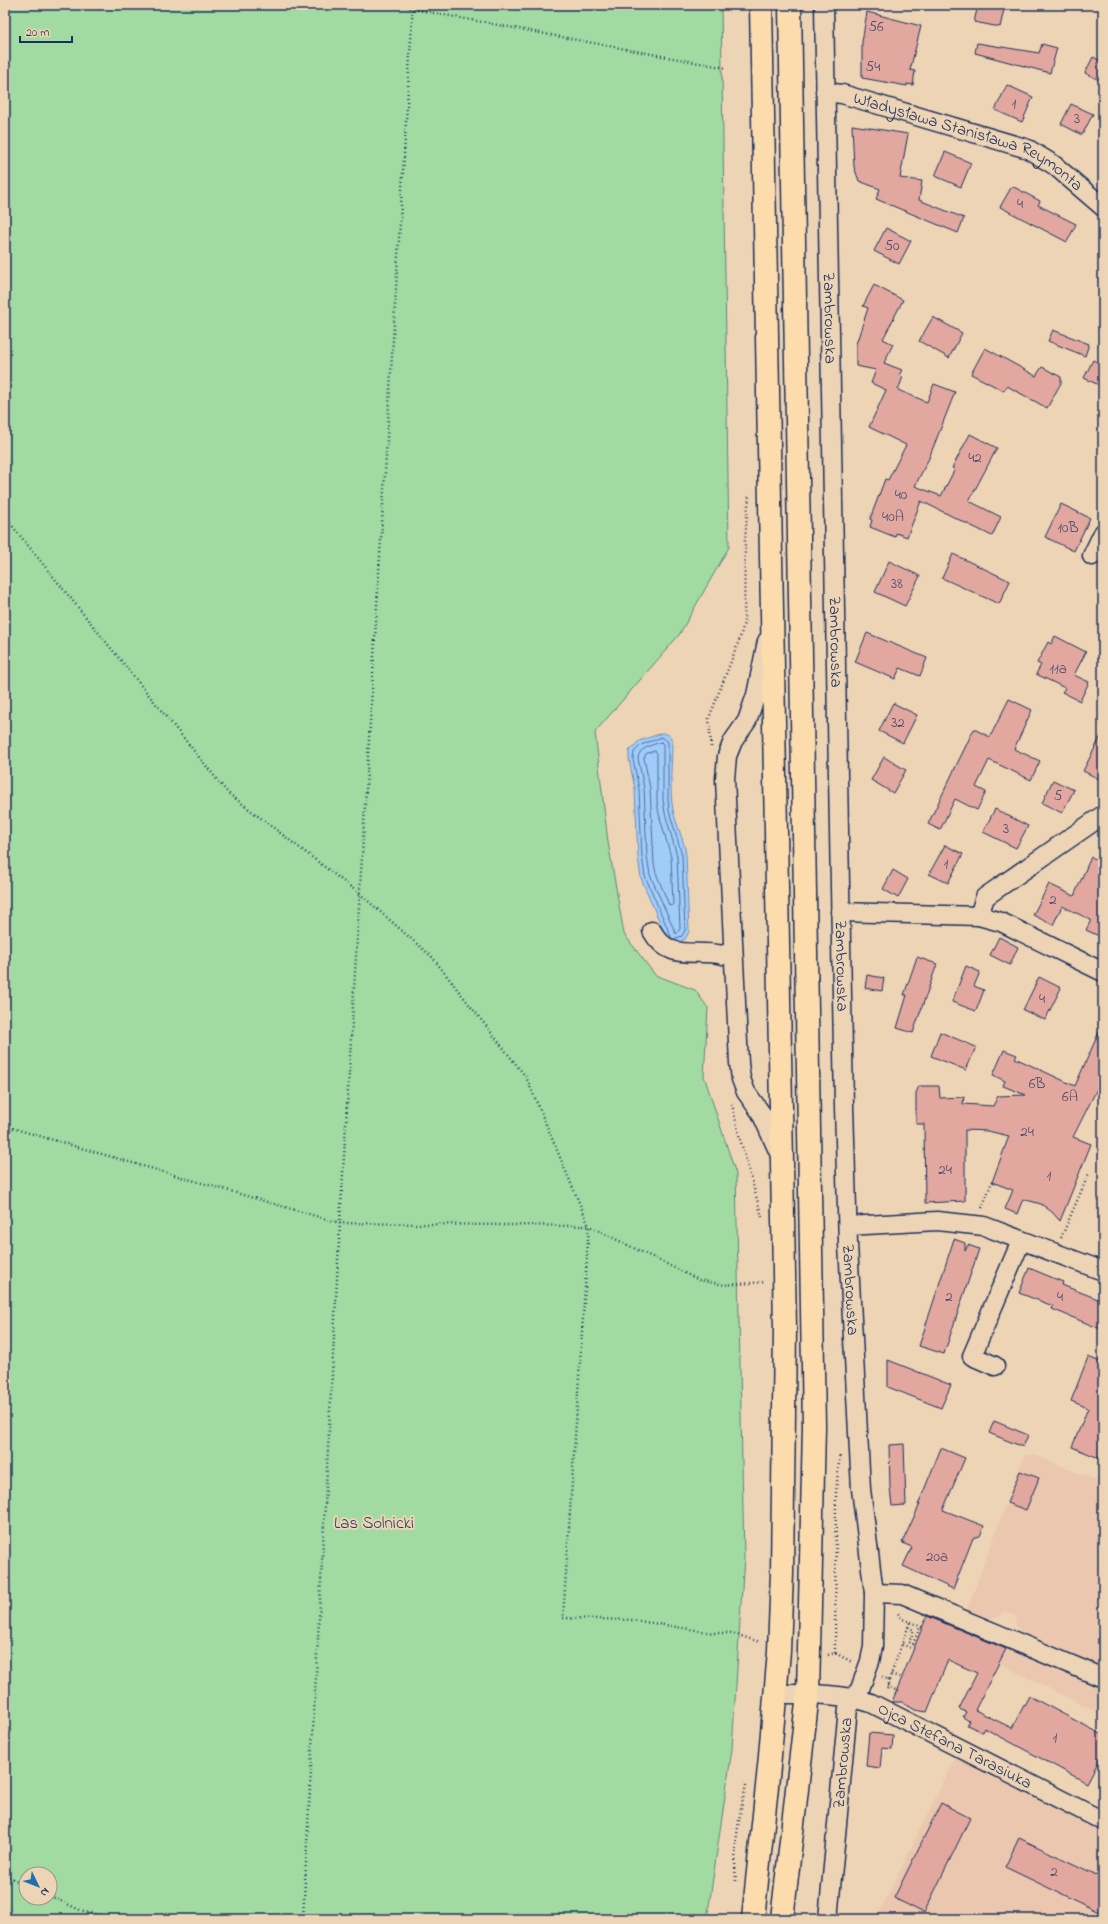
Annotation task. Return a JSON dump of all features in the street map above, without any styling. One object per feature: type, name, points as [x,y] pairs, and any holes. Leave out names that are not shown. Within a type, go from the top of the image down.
[{"type":"main road","points":[[753,1919],[775,1694],[782,1565],[770,1282],[782,1161],[761,5]]},
{"type":"main road","name":"Zambrowska","points":[[782,1919],[808,1694],[814,1427],[790,5]]},
{"type":"street","name":"Zambrowska","points":[[824,5],[840,912],[848,1226],[861,1489],[874,1593],[873,1647],[867,1670],[848,1708],[828,1919]]},
{"type":"street","name":"Władysława Stanisława Reymonta","points":[[825,92],[842,94],[1028,149],[1054,165],[1103,207]]},
{"type":"street","points":[[1092,556],[1103,532]]},
{"type":"street","points":[[772,619],[756,695],[747,721],[733,741],[727,756],[726,779],[733,950],[741,1079],[746,1092],[761,1113],[782,1161]]},
{"type":"street","points":[[979,916],[985,897],[1103,815]]},
{"type":"street","points":[[840,912],[979,916],[1001,922],[1103,972]]},
{"type":"street","points":[[652,931],[661,945],[676,952],[710,952],[723,955],[733,950]]},
{"type":"street","points":[[848,1226],[937,1221],[984,1226],[1103,1271]]},
{"type":"street","points":[[995,1366],[972,1356],[1021,1241]]},
{"type":"street","points":[[874,1593],[902,1594],[1103,1678]]},
{"type":"street","name":"Ojca Stefana Tarasiuka","points":[[775,1694],[808,1694],[854,1697],[871,1703],[1103,1821]]},
{"type":"path","points":[[402,5],[413,9],[726,68]]},
{"type":"path","points":[[303,1919],[340,1222],[413,5]]},
{"type":"path","points":[[711,755],[710,718],[740,638],[744,623],[745,539],[749,492]]},
{"type":"path","points":[[5,517],[228,793],[360,894],[432,957],[526,1077],[589,1226],[563,1618],[634,1620],[714,1633],[731,1633],[760,1642]]},
{"type":"path","points":[[732,1102],[740,1139],[762,1220]]},
{"type":"path","points":[[5,1126],[340,1222],[589,1226],[699,1280],[724,1285],[770,1282]]},
{"type":"path","points":[[1060,1240],[1089,1174]]},
{"type":"path","points":[[981,1212],[991,1184]]},
{"type":"path","points":[[840,1451],[836,1490],[834,1653],[854,1663]]},
{"type":"path","points":[[902,1619],[921,1627],[913,1644],[909,1642],[914,1630],[908,1627]]},
{"type":"path","points":[[887,1694],[887,1686],[910,1622]]},
{"type":"path","points":[[760,1635],[760,1647]]},
{"type":"path","points":[[902,1644],[913,1649]]},
{"type":"path","points":[[891,1674],[901,1678]]},
{"type":"path","points":[[879,1676],[889,1680]]},
{"type":"path","points":[[887,1686],[900,1692]]},
{"type":"path","points":[[736,1888],[735,1868],[738,1819],[747,1779]]},
{"type":"path","points":[[5,1875],[18,1881]]},
{"type":"path","points":[[58,1900],[80,1910],[115,1919]]},
{"type":"shaded area","points":[[1034,1455],[1103,1483],[1103,1715],[999,1663],[1007,1645],[1025,1637],[1016,1625],[1016,1616],[1003,1611],[998,1617],[989,1619],[967,1610],[1024,1456]]},
{"type":"shaded area","points":[[956,1756],[1103,1831],[1103,1919],[889,1919],[879,1914]]},
{"type":"green space","name":"Las Solnicki","points":[[5,5],[721,5],[729,547],[679,635],[595,732],[608,842],[624,934],[655,975],[695,990],[708,1008],[704,1076],[736,1174],[744,1557],[732,1749],[707,1919],[5,1919]]},
{"type":"water","points":[[662,733],[668,735],[672,741],[672,802],[674,816],[684,843],[686,855],[689,932],[685,939],[675,944],[666,937],[641,878],[638,857],[635,789],[629,759],[629,751],[639,741]]},
{"type":"building","points":[[978,5],[1005,5],[1000,27],[974,22]]},
{"type":"building","points":[[867,12],[921,26],[910,70],[915,71],[913,85],[907,84],[907,86],[862,78],[862,42]]},
{"type":"building","points":[[977,43],[1039,53],[1042,44],[1057,48],[1050,73],[975,53]]},
{"type":"building","points":[[1093,57],[1103,62],[1103,82],[1085,73]]},
{"type":"building","points":[[1007,85],[1033,97],[1022,122],[995,110]]},
{"type":"building","points":[[1071,104],[1093,114],[1082,135],[1061,124]]},
{"type":"building","points":[[852,125],[908,134],[900,178],[922,181],[919,200],[964,218],[958,233],[876,199],[880,189],[859,181],[854,167]]},
{"type":"building","points":[[945,152],[971,163],[961,187],[935,176]]},
{"type":"building","points":[[1012,186],[1040,201],[1038,205],[1076,224],[1067,242],[1000,207]]},
{"type":"building","points":[[886,228],[911,241],[899,264],[874,251]]},
{"type":"building","points":[[874,285],[903,300],[883,339],[893,344],[884,363],[902,370],[899,376],[903,377],[898,390],[927,402],[934,384],[955,392],[929,458],[915,486],[941,496],[955,469],[952,468],[970,434],[997,448],[969,501],[1001,517],[992,536],[921,501],[907,537],[896,533],[895,537],[870,527],[872,520],[870,519],[885,479],[888,480],[906,445],[869,427],[886,390],[871,383],[876,370],[856,366],[856,344],[868,308],[863,306]]},
{"type":"building","points":[[933,317],[962,333],[949,358],[919,341]]},
{"type":"building","points":[[1053,330],[1089,344],[1085,356],[1048,341]]},
{"type":"building","points":[[985,348],[1036,376],[1042,367],[1061,377],[1061,383],[1047,408],[1007,386],[1004,391],[971,374]]},
{"type":"building","points":[[1093,360],[1103,365],[1103,387],[1084,378]]},
{"type":"building","points":[[1061,504],[1090,518],[1074,551],[1045,537]]},
{"type":"building","points":[[953,554],[1010,581],[999,604],[942,578]]},
{"type":"building","points":[[889,561],[920,576],[905,606],[875,592]]},
{"type":"building","points":[[867,633],[927,658],[920,676],[900,668],[895,679],[855,662]]},
{"type":"building","points":[[1055,636],[1086,652],[1074,675],[1089,682],[1080,701],[1062,692],[1065,688],[1036,674],[1041,665],[1037,663],[1048,642],[1051,644]]},
{"type":"building","points":[[1009,699],[1032,710],[1014,749],[1040,761],[1031,780],[989,760],[976,787],[986,792],[977,810],[955,799],[940,830],[928,824],[974,729],[990,737]]},
{"type":"building","points":[[893,703],[917,715],[903,743],[879,731]]},
{"type":"building","points":[[1103,732],[1103,781],[1083,771]]},
{"type":"building","points":[[884,757],[906,770],[893,793],[871,780]]},
{"type":"building","points":[[1053,780],[1074,790],[1062,813],[1042,803]]},
{"type":"building","points":[[995,809],[1028,826],[1016,848],[983,832]]},
{"type":"building","points":[[945,845],[963,854],[948,883],[929,874]]},
{"type":"building","points":[[1091,857],[1103,862],[1103,938],[1086,930],[1091,920],[1062,906],[1053,925],[1033,915],[1049,884],[1074,896]]},
{"type":"building","points":[[893,870],[908,879],[898,898],[883,889]]},
{"type":"building","points":[[999,937],[1018,947],[1010,965],[990,955]]},
{"type":"building","points":[[917,957],[937,964],[913,1033],[897,1028],[907,995],[904,995]]},
{"type":"building","points":[[966,966],[980,972],[974,986],[984,990],[976,1011],[952,1002]]},
{"type":"building","points":[[867,975],[884,978],[882,991],[865,988]]},
{"type":"building","points":[[1039,977],[1061,988],[1045,1020],[1023,1010]]},
{"type":"building","points":[[1103,1023],[1103,1077],[1073,1137],[1091,1144],[1060,1221],[1052,1212],[1041,1204],[1023,1199],[1017,1214],[1005,1209],[1013,1190],[992,1182],[1009,1136],[988,1131],[965,1130],[965,1201],[925,1203],[924,1124],[916,1124],[916,1093],[919,1086],[939,1086],[940,1098],[964,1097],[963,1104],[993,1106],[998,1096],[1026,1095],[1003,1086],[1005,1081],[993,1075],[1004,1050],[1017,1055],[1015,1058],[1075,1086]]},
{"type":"building","points":[[940,1032],[976,1047],[966,1070],[931,1056]]},
{"type":"building","points":[[954,1239],[965,1243],[965,1251],[968,1245],[979,1249],[944,1354],[919,1346]]},
{"type":"building","points":[[1029,1268],[1063,1282],[1062,1285],[1103,1301],[1103,1330],[1052,1309],[1053,1306],[1019,1293]]},
{"type":"building","points":[[1088,1357],[1103,1363],[1103,1448],[1099,1458],[1072,1447],[1088,1408],[1071,1401]]},
{"type":"building","points":[[888,1360],[951,1385],[941,1408],[888,1387]]},
{"type":"building","points":[[994,1421],[1028,1435],[1023,1447],[989,1433]]},
{"type":"building","points":[[904,1444],[906,1505],[892,1506],[889,1445]]},
{"type":"building","points":[[941,1448],[965,1458],[943,1510],[984,1526],[980,1536],[973,1538],[953,1589],[903,1566],[912,1547],[902,1543],[920,1504],[918,1505]]},
{"type":"building","points":[[1020,1471],[1039,1478],[1026,1510],[1007,1503]]},
{"type":"building","points":[[927,1616],[1006,1649],[975,1710],[1012,1728],[1029,1696],[1103,1735],[1103,1753],[1087,1783],[984,1728],[982,1732],[967,1725],[969,1721],[963,1717],[966,1712],[959,1709],[977,1673],[948,1660],[927,1712],[915,1710],[902,1702],[892,1702]]},
{"type":"building","points":[[869,1733],[893,1735],[892,1749],[882,1748],[880,1768],[866,1766]]},
{"type":"building","points":[[941,1803],[970,1818],[924,1913],[894,1898]]},
{"type":"building","points":[[1019,1838],[1103,1878],[1103,1914],[1005,1867]]}]
